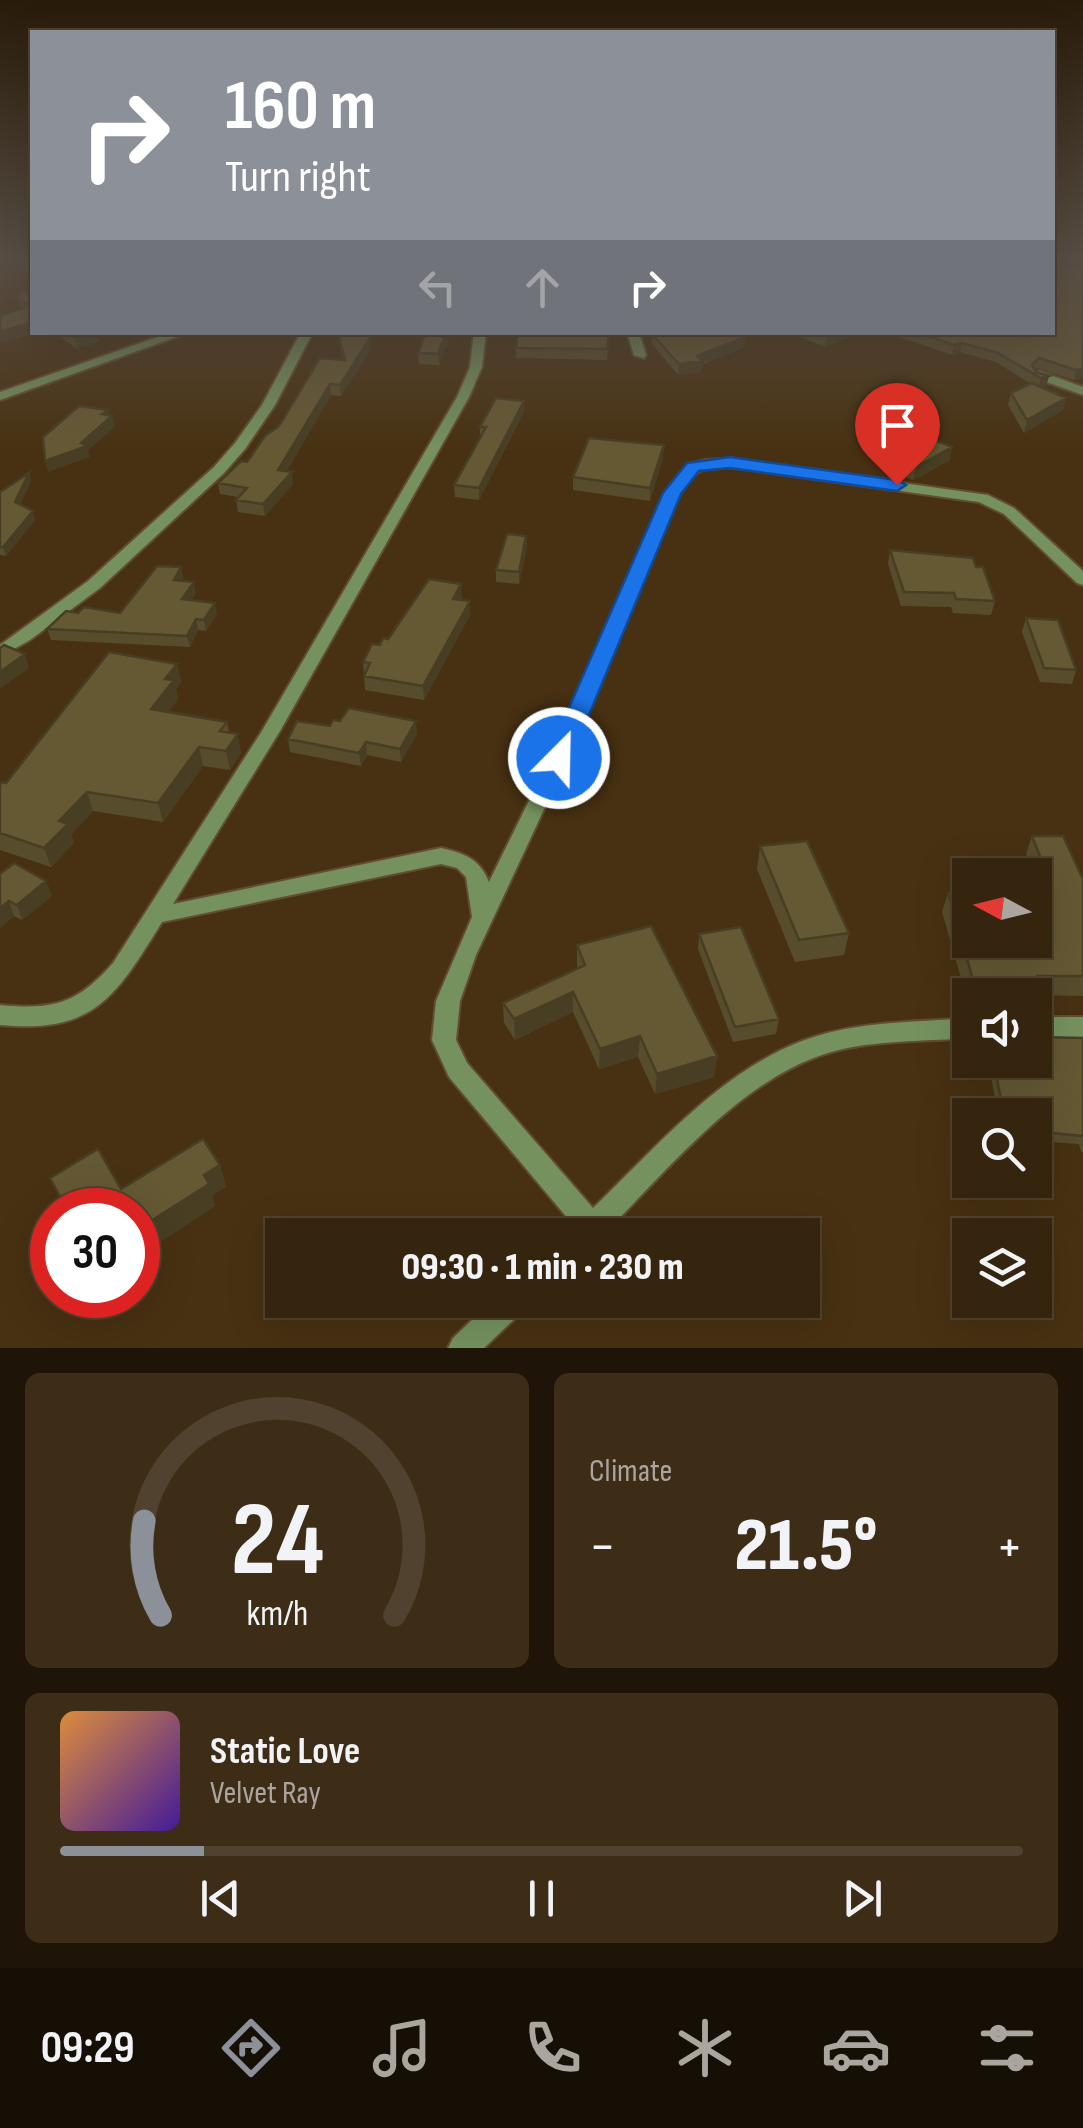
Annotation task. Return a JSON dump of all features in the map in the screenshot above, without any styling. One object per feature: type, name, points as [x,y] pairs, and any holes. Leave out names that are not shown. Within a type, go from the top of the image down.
[{"type":"street","points":[[0,396],[176,335]]},
{"type":"street","points":[[0,652],[57,615],[152,534],[219,470],[254,426],[291,367],[306,335]]},
{"type":"street","points":[[0,1015],[34,1019],[68,1013],[99,998],[280,714],[463,396],[476,367],[480,335]]},
{"type":"street","points":[[634,335],[640,355]]},
{"type":"street","points":[[1038,375],[1083,391]]},
{"type":"street","points":[[578,1218],[458,1070],[444,1040],[448,1001],[559,758],[672,493],[694,466],[730,463],[982,498],[1010,511],[1083,580]]},
{"type":"street","points":[[154,916],[440,856],[467,862],[476,872],[483,918]]},
{"type":"street","points":[[1052,1027],[1083,1027]]},
{"type":"street","points":[[602,1218],[707,1119],[773,1066],[813,1048],[847,1039],[952,1030]]},
{"type":"street","points":[[463,1348],[495,1318]]},
{"type":"building","points":[[0,325],[24,325],[0,331]]},
{"type":"building","points":[[1055,325],[1083,325],[1083,369],[1039,358],[1032,365],[1036,372],[1049,376],[1041,378],[998,353],[962,343],[954,345],[925,335],[1055,335]]},
{"type":"building","points":[[339,335],[370,335],[340,385],[330,384],[278,470],[292,472],[263,504],[236,500],[247,488],[218,483],[241,461],[247,462],[265,436],[279,426],[320,358],[345,360]]},
{"type":"building","points":[[425,335],[445,335],[438,354],[418,353]]},
{"type":"building","points":[[518,335],[609,335],[607,349],[516,348]]},
{"type":"building","points":[[653,335],[745,337],[697,356],[702,361],[679,364]]},
{"type":"building","points":[[1032,383],[1066,398],[1027,420],[1011,393]]},
{"type":"building","points":[[496,398],[524,401],[479,488],[454,485],[486,427],[480,427]]},
{"type":"building","points":[[79,406],[108,410],[102,414],[112,416],[81,443],[87,446],[45,461],[43,437]]},
{"type":"building","points":[[589,438],[664,445],[650,488],[573,477]]},
{"type":"building","points":[[930,438],[952,447],[916,467],[894,457]]},
{"type":"building","points":[[29,473],[15,502],[33,511],[0,547],[0,492]]},
{"type":"building","points":[[507,534],[526,536],[519,572],[496,570]]},
{"type":"building","points":[[890,550],[973,558],[976,567],[983,567],[995,601],[956,599],[954,593],[904,592]]},
{"type":"building","points":[[157,566],[181,567],[174,580],[194,582],[182,599],[215,603],[204,620],[196,619],[187,636],[47,629],[66,611],[78,613],[84,607],[120,613]]},
{"type":"building","points":[[429,579],[461,584],[453,599],[470,601],[423,686],[364,676],[370,663],[363,662],[372,644],[380,645],[383,638],[388,639]]},
{"type":"building","points":[[1026,618],[1058,620],[1076,670],[1044,668]]},
{"type":"building","points":[[4,645],[25,654],[0,672],[0,648]]},
{"type":"building","points":[[109,652],[177,664],[165,679],[174,680],[151,709],[227,722],[220,731],[238,734],[226,751],[199,747],[158,803],[87,792],[59,821],[68,824],[44,848],[0,833],[0,784],[6,783]]},
{"type":"building","points":[[349,708],[416,721],[400,749],[366,742],[359,753],[288,739],[297,721],[330,726],[333,720],[340,721]]},
{"type":"building","points":[[1032,836],[1063,836],[1083,879],[1083,976],[973,978],[967,958],[1052,958],[1052,858],[1041,858]]},
{"type":"building","points":[[807,841],[849,933],[799,940],[760,846]]},
{"type":"building","points":[[14,863],[46,881],[17,905],[9,901],[0,908],[0,874]]},
{"type":"building","points":[[651,926],[717,1056],[657,1074],[640,1036],[600,1049],[573,992],[514,1019],[503,1003],[585,965],[577,945]]},
{"type":"building","points":[[741,927],[779,1019],[735,1027],[699,934]]},
{"type":"building","points":[[1052,1037],[1083,1038],[1083,1136],[1053,1133],[1052,1098],[1001,1098],[997,1078],[1052,1078]]},
{"type":"building","points":[[203,1139],[220,1165],[204,1175],[209,1184],[160,1215],[160,1188],[123,1188]]},
{"type":"building","points":[[98,1149],[120,1188],[55,1188],[50,1178]]},
{"type":"route","points":[[559,758],[672,493],[694,466],[730,463],[897,485]]}]
